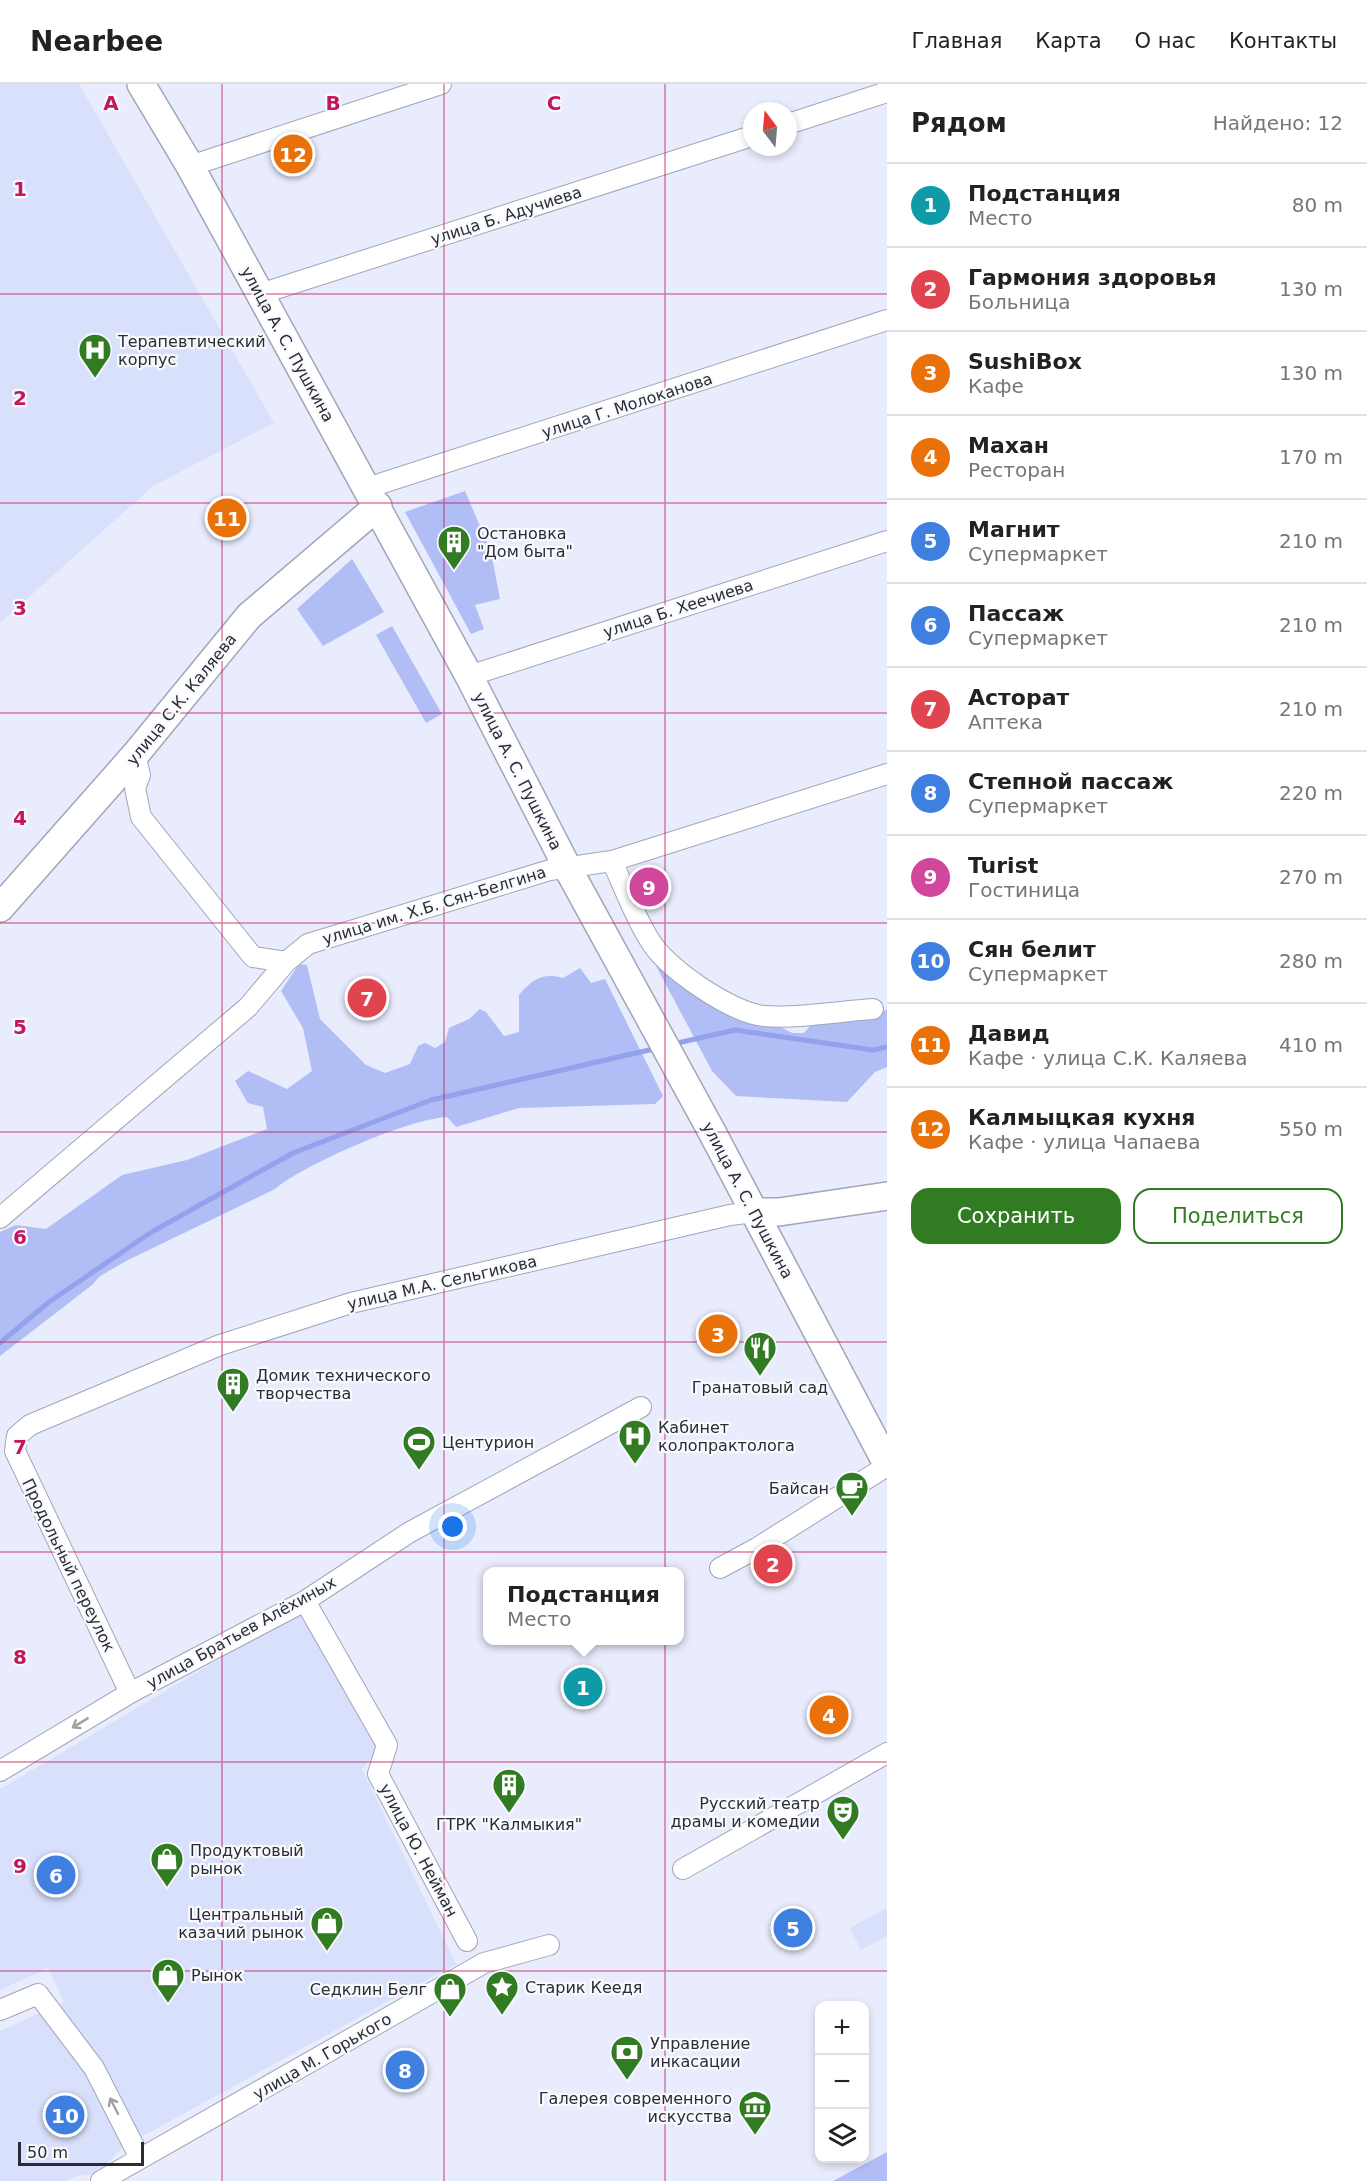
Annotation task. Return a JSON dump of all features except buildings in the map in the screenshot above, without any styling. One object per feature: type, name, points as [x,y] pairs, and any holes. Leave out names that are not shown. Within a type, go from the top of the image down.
[{"type":"main road","name":"улица А. С. Пушкина","points":[[141,84],[190,166],[469,676],[567,867],[712,1132],[887,1465]]},
{"type":"main road","name":"улица С.К. Каляева","points":[[0,908],[135,755],[249,616],[372,497]]},
{"type":"main road","name":"улица М.А. Сельгикова","points":[[754,1212],[779,1212],[887,1196]]},
{"type":"street","points":[[190,166],[441,84]]},
{"type":"street","points":[[797,121],[887,92]]},
{"type":"street","name":"улица Б. Адучиева","points":[[260,294],[743,139]]},
{"type":"street","name":"улица Г. Молоканова","points":[[372,497],[887,320]]},
{"type":"street","name":"улица Б. Хеечиева","points":[[469,676],[887,541]]},
{"type":"street","points":[[135,755],[140,775],[135,788],[141,817],[253,957],[286,962]]},
{"type":"street","name":"улица им. Х.Б. Сян-Белгина","points":[[0,1218],[248,1007],[286,962],[308,944],[567,867],[612,861],[887,774]]},
{"type":"street","points":[[612,861],[649,940],[658,953],[708,992],[743,1012],[766,1016],[873,1009]]},
{"type":"street","name":"улица М.А. Сельгикова","points":[[17,1436],[30,1425],[220,1345],[351,1302],[730,1215],[754,1212]]},
{"type":"street","name":"улица Братьев Алёхиных","points":[[0,1771],[130,1693],[305,1600],[410,1532],[641,1407]]},
{"type":"street","name":"Продольный переулок","points":[[17,1436],[15,1452],[130,1693]]},
{"type":"street","points":[[720,1568],[758,1548],[887,1465]]},
{"type":"street","name":"улица Ю. Нейман","points":[[305,1600],[387,1745],[378,1774],[466,1941]]},
{"type":"street","points":[[683,1869],[887,1753]]},
{"type":"street","name":"улица М. Горького","points":[[101,2181],[484,1963],[549,1945]]},
{"type":"street","points":[[0,2010],[38,1994],[94,2068],[140,2158]]},
{"type":"shaded area","points":[[0,84],[79,84],[274,423],[153,486],[0,623]]},
{"type":"shaded area","points":[[465,491],[491,552],[500,599],[475,605],[484,629],[471,634],[405,512]]},
{"type":"shaded area","points":[[352,559],[384,612],[323,646],[297,609]]},
{"type":"shaded area","points":[[392,626],[442,714],[426,723],[376,635]]},
{"type":"shaded area","points":[[299,964],[307,965],[320,1019],[366,1065],[385,1073],[410,1064],[418,1046],[425,1043],[435,1048],[445,1042],[449,1028],[469,1019],[480,1009],[486,1012],[504,1036],[519,1032],[519,995],[533,981],[549,976],[563,978],[580,968],[591,983],[605,979],[663,1096],[655,1104],[519,1108],[456,1127],[447,1117],[383,1134],[309,1167],[275,1189],[128,1260],[100,1276],[92,1285],[0,1356],[0,1232],[16,1225],[46,1229],[122,1175],[187,1160],[267,1129],[263,1107],[248,1103],[235,1081],[248,1071],[287,1089],[312,1071],[303,1028],[281,991]]},
{"type":"shaded area","points":[[656,966],[673,971],[792,1033],[804,1033],[814,1021],[887,1010],[887,1067],[875,1072],[847,1102],[736,1096],[712,1071]]},
{"type":"shaded area","points":[[301,1611],[378,1751],[362,1769],[456,1964],[123,2147],[96,2174],[76,2176],[67,2181],[0,2181],[0,2031],[64,2002],[48,1968],[0,1990],[0,1789]]},
{"type":"shaded area","points":[[887,1908],[887,1936],[861,1950],[850,1928]]},
{"type":"shaded area","points":[[887,2152],[887,2181],[833,2181],[869,2163]]},
{"type":"waterway","points":[[673,1044],[735,1030],[873,1050],[887,1047]]},
{"type":"waterway","points":[[0,1343],[49,1302],[150,1233],[293,1153],[431,1100],[658,1048]]},
{"type":"place","name":"Калмыцкая кухня","points":[[293,154]]},
{"type":"place","name":"Терапевтический корпус","points":[[95,379]]},
{"type":"place","name":"Давид","points":[[227,518]]},
{"type":"place","name":"Остановка \"Дом быта\"","points":[[454,571]]},
{"type":"place","name":"Turist","points":[[649,887]]},
{"type":"place","name":"Асторат","points":[[367,998]]},
{"type":"place","name":"SushiBox","points":[[718,1334]]},
{"type":"place","name":"Гранатовый сад","points":[[760,1377]]},
{"type":"place","name":"Домик технического творчества","points":[[233,1413]]},
{"type":"place","name":"Кабинет колопрактолога","points":[[635,1465]]},
{"type":"place","name":"Центурион","points":[[419,1471]]},
{"type":"place","name":"Байсан","points":[[852,1517]]},
{"type":"place","name":"Гармония здоровья","points":[[773,1564]]},
{"type":"place","name":"Подстанция","points":[[583,1687]]},
{"type":"place","name":"Махан","points":[[829,1715]]},
{"type":"place","name":"ГТРК \"Калмыкия\"","points":[[509,1814]]},
{"type":"place","name":"Русский театр драмы и комедии","points":[[843,1841]]},
{"type":"place","name":"Пассаж","points":[[56,1875]]},
{"type":"place","name":"Продуктовый рынок","points":[[167,1888]]},
{"type":"place","name":"Магнит","points":[[793,1928]]},
{"type":"place","name":"Центральный казачий рынок","points":[[327,1952]]},
{"type":"place","name":"Рынок","points":[[168,2004]]},
{"type":"place","name":"Старик Кеедя","points":[[502,2016]]},
{"type":"place","name":"Седклин Белг","points":[[450,2018]]},
{"type":"place","name":"Степной пассаж","points":[[405,2070]]},
{"type":"place","name":"Управление инкасации","points":[[627,2081]]},
{"type":"place","name":"Сян белит","points":[[65,2115]]},
{"type":"place","name":"Галерея современного искусства","points":[[755,2136]]}]
